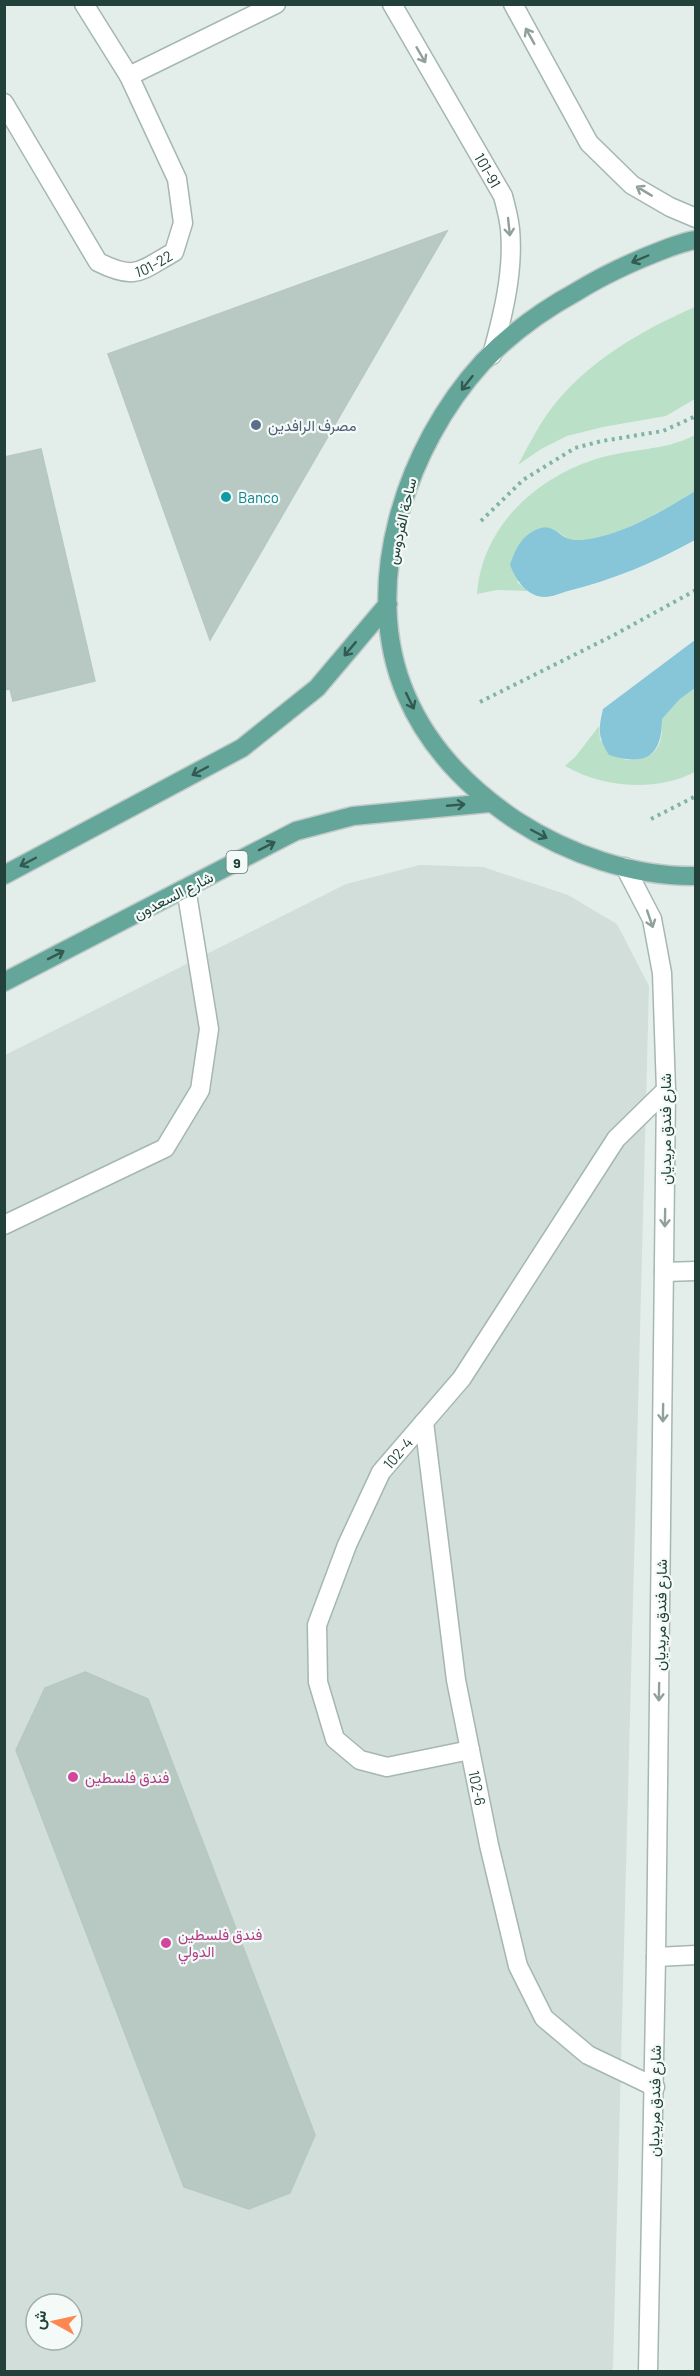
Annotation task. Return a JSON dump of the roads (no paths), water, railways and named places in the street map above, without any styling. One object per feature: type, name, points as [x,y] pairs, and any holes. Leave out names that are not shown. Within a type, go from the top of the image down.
[{"type":"main road","name":"ساحة الفردوس","points":[[696,240],[645,256],[559,301],[520,330],[492,355],[455,398],[432,432],[412,472],[390,557],[388,604],[393,650],[406,694],[427,735],[456,772],[489,803],[557,843],[625,867],[645,873],[696,876]]},
{"type":"main road","points":[[4,875],[242,748],[317,688],[388,604]]},
{"type":"main road","name":"شارع السعدون","points":[[4,982],[296,831],[353,816],[489,803]]},
{"type":"street","name":"101-22","points":[[4,103],[98,262],[116,271],[135,273],[174,252],[183,223],[177,179],[129,76],[84,4]]},
{"type":"street","points":[[129,76],[276,4]]},
{"type":"street","name":"101-91","points":[[392,4],[504,196],[510,229],[509,272],[503,317],[492,355]]},
{"type":"street","points":[[513,4],[589,143],[632,184],[670,207],[696,218]]},
{"type":"street","name":"شارع فندق مريديان","points":[[625,867],[652,919],[662,973],[666,1090],[657,1957],[648,2372]]},
{"type":"street","points":[[4,1225],[165,1148],[200,1090],[209,1029],[186,888]]},
{"type":"street","name":"102-4","points":[[470,1750],[387,1767],[360,1760],[335,1738],[318,1682],[317,1624],[347,1545],[381,1472],[462,1378],[616,1139],[666,1090]]},
{"type":"street","points":[[664,1272],[696,1270]]},
{"type":"street","name":"102-6","points":[[424,1422],[456,1680],[518,1966],[544,2018],[588,2055],[654,2087]]},
{"type":"street","points":[[657,1957],[696,1955]]},
{"type":"water","points":[[695,491],[695,540],[633,570],[545,597],[528,591],[519,582],[510,565],[524,538],[541,528],[550,528],[574,540],[604,536],[637,523]]},
{"type":"water","points":[[695,640],[695,688],[680,699],[662,719],[659,743],[654,750],[649,756],[632,760],[609,755],[600,733],[603,709]]},
{"type":"place","name":"مصرف الرافدين","points":[[256,425]]},
{"type":"place","name":"Banco","points":[[226,497]]},
{"type":"place","name":"فندق فلسطين","points":[[73,1777]]},
{"type":"place","name":"فندق فلسطين الدولي","points":[[166,1943]]}]
